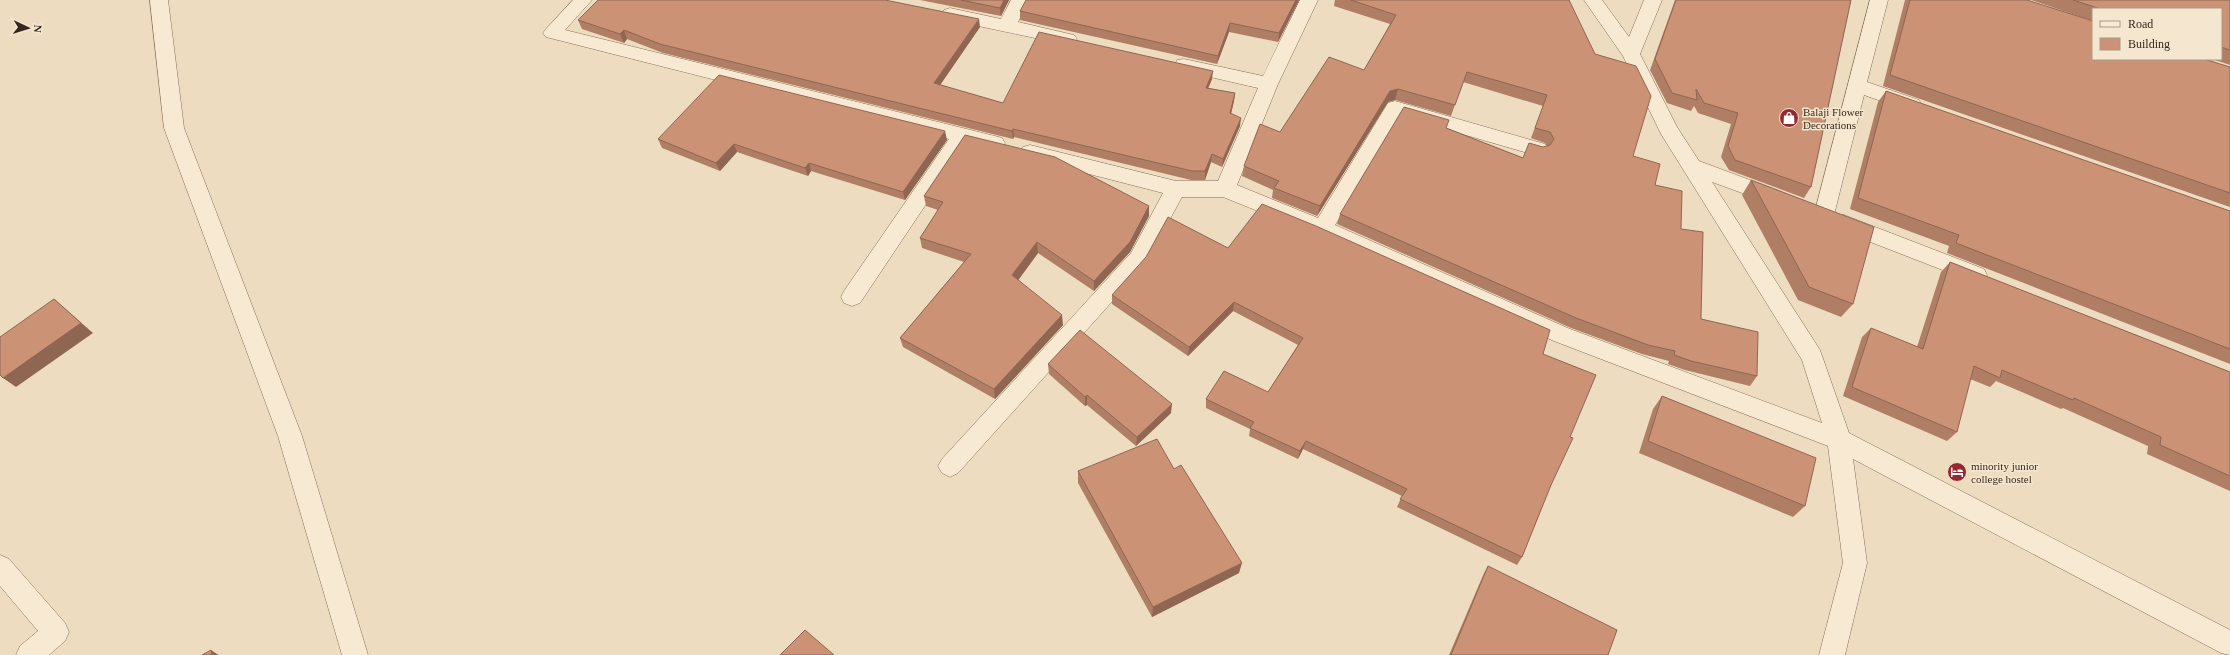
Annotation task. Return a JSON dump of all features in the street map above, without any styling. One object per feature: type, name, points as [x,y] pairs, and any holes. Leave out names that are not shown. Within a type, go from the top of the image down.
[{"type":"street","points":[[159,0],[174,128],[290,436],[355,655]]},
{"type":"street","points":[[583,0],[552,33],[962,134],[1176,189],[1225,189],[1322,228],[1562,334],[1840,440],[2230,644]]},
{"type":"street","points":[[1007,25],[1020,0]]},
{"type":"street","points":[[1225,189],[1269,84],[1309,0]]},
{"type":"street","points":[[1593,0],[1631,54],[1668,129],[1812,356],[1840,440],[1854,563],[1832,655]]},
{"type":"street","points":[[1631,54],[1654,0]]},
{"type":"street","points":[[1824,215],[1879,0]]},
{"type":"street","points":[[936,11],[1084,42]]},
{"type":"street","points":[[1169,61],[1269,84]]},
{"type":"street","points":[[1858,86],[1932,112]]},
{"type":"street","points":[[1322,228],[1396,108],[1538,149]]},
{"type":"street","points":[[852,297],[962,134]]},
{"type":"street","points":[[1691,166],[1824,215],[1994,282]]},
{"type":"street","points":[[950,466],[1138,259],[1176,189]]},
{"type":"street","points":[[0,567],[56,632],[29,655]]},
{"type":"building","points":[[598,0],[885,0],[979,19],[934,83],[1003,103],[1039,32],[1213,71],[1206,88],[1235,93],[1230,113],[1241,118],[1223,159],[1212,154],[1205,171],[1192,171],[1013,129],[1012,131],[660,44],[624,30],[620,34],[578,20]]},
{"type":"building","points":[[961,0],[1004,0],[1000,8]]},
{"type":"building","points":[[1026,0],[1296,0],[1279,33],[1230,23],[1218,56],[1020,11]]},
{"type":"building","points":[[1351,0],[1569,0],[1595,54],[1636,66],[1651,96],[1633,156],[1660,164],[1655,185],[1682,191],[1681,229],[1703,232],[1701,319],[1758,332],[1757,376],[1691,361],[1674,355],[1675,351],[1648,345],[1576,318],[1340,214],[1404,107],[1449,120],[1446,128],[1523,158],[1529,143],[1543,147],[1550,145],[1554,139],[1550,132],[1535,128],[1547,95],[1467,72],[1455,105],[1398,89],[1390,91],[1320,206],[1274,188],[1279,181],[1244,166],[1260,124],[1280,132],[1329,57],[1364,70],[1396,15]]},
{"type":"building","points":[[1676,0],[1851,0],[1811,187],[1735,160],[1728,146],[1738,113],[1704,103],[1696,89],[1697,100],[1672,93],[1655,59]]},
{"type":"building","points":[[1910,0],[2027,0],[2092,21],[2092,60],[2207,60],[2230,67],[2230,193],[1890,75]]},
{"type":"building","points":[[2073,0],[2230,0],[2230,50],[2222,47],[2222,8],[2098,8]]},
{"type":"building","points":[[719,75],[945,131],[903,192],[809,163],[805,168],[734,144],[716,163],[658,139]]},
{"type":"building","points":[[1886,91],[2230,211],[2230,349],[1956,243],[1959,235],[1858,198]]},
{"type":"building","points":[[965,135],[1055,157],[1149,206],[1130,242],[1094,281],[1037,242],[1012,275],[1062,315],[994,389],[900,338],[971,254],[920,238],[943,202],[924,196]]},
{"type":"building","points":[[1751,180],[1874,227],[1853,304],[1809,287]]},
{"type":"building","points":[[1262,204],[1316,226],[1550,330],[1543,354],[1596,375],[1570,437],[1573,438],[1551,485],[1522,557],[1400,499],[1407,489],[1306,441],[1300,451],[1250,428],[1254,422],[1206,399],[1224,371],[1268,392],[1303,338],[1234,302],[1189,347],[1112,295],[1146,257],[1168,217],[1228,248]]},
{"type":"building","points":[[1950,262],[2230,372],[2230,476],[2160,445],[2161,437],[2074,398],[2073,400],[2002,370],[2000,378],[1974,366],[1957,432],[1852,387],[1871,328],[1923,349]]},
{"type":"building","points":[[54,299],[81,323],[3,378],[0,375],[0,337]]},
{"type":"building","points":[[1080,330],[1172,404],[1137,437],[1087,395],[1085,397],[1048,364]]},
{"type":"building","points":[[1662,396],[1816,458],[1805,506],[1648,441]]},
{"type":"building","points":[[1157,439],[1174,469],[1181,465],[1242,563],[1153,607],[1078,471]]},
{"type":"building","points":[[1488,566],[1617,630],[1608,655],[1451,655]]},
{"type":"building","points":[[805,630],[834,655],[780,655]]},
{"type":"building","points":[[211,650],[212,655],[202,655]]},
{"type":"place","name":"Balaji Flower Decorations","points":[[1789,118]]},
{"type":"place","name":"minority junior college hostel","points":[[1957,472]]}]
